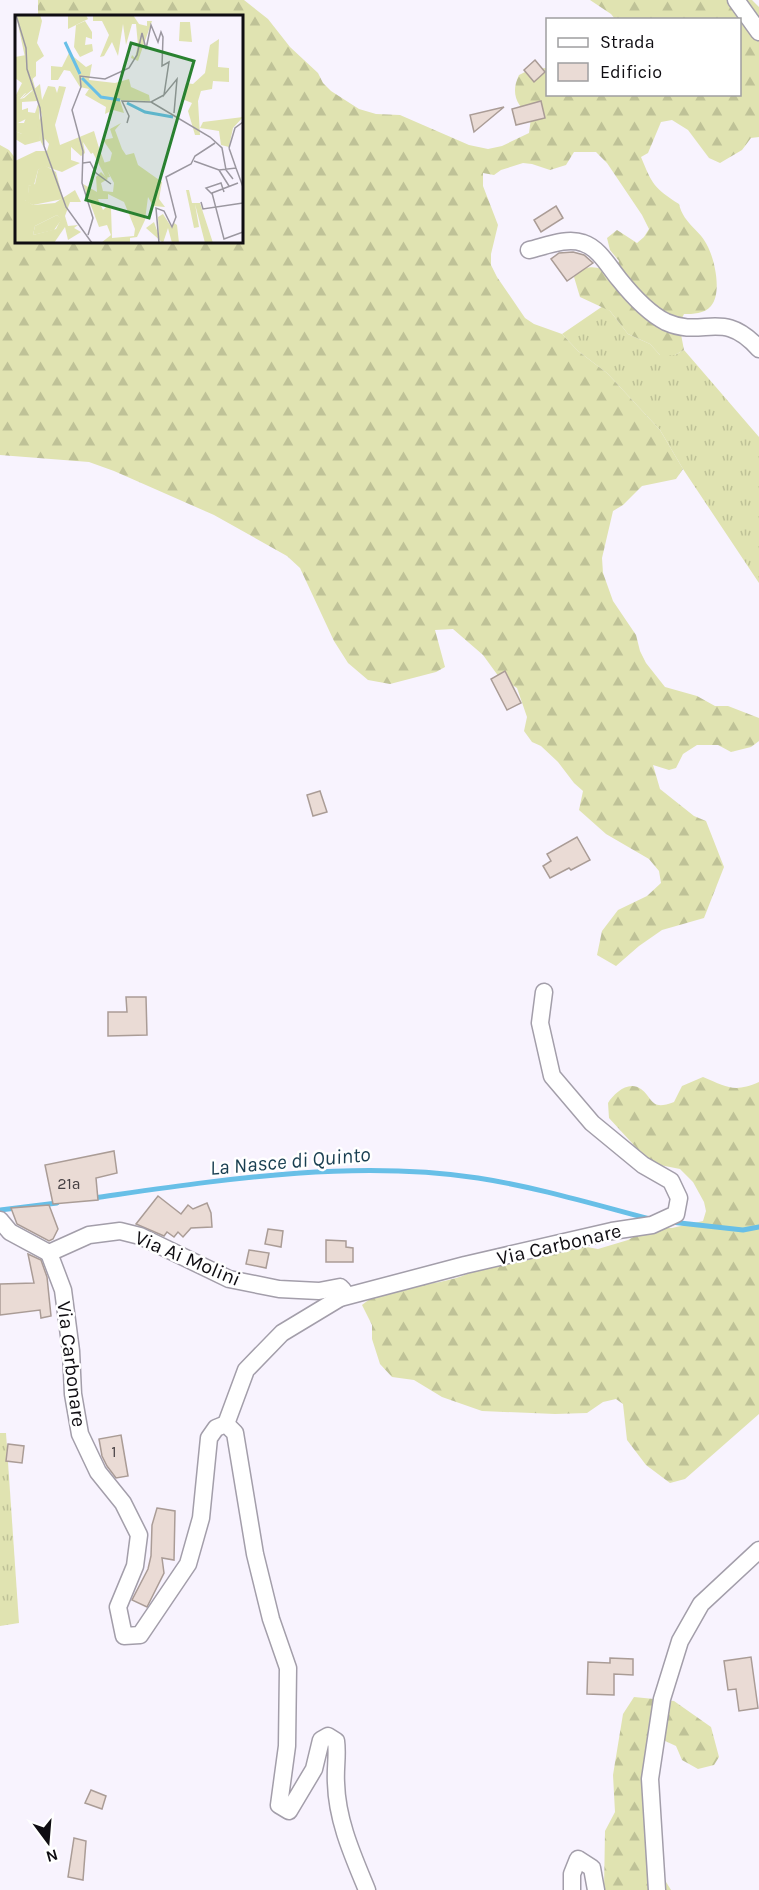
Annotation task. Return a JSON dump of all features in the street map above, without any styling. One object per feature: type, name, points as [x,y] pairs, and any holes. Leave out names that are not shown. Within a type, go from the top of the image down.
[{"type":"street","points":[[736,0],[759,32]]},
{"type":"street","points":[[529,250],[573,240],[586,243],[601,256],[636,298],[666,322],[684,327],[721,326],[738,330],[759,349]]},
{"type":"street","name":"Via Carbonare","points":[[50,1252],[63,1290],[71,1351],[73,1394],[80,1434],[98,1472],[123,1503],[139,1535],[135,1566],[118,1607],[124,1636],[140,1635],[188,1564],[201,1518],[209,1438],[216,1428],[226,1424],[246,1370],[282,1333],[340,1298],[612,1230],[652,1225],[676,1214],[679,1198],[670,1181],[643,1165],[592,1123],[552,1076],[540,1023],[544,992]]},
{"type":"street","points":[[0,1220],[10,1232],[50,1252]]},
{"type":"street","name":"Via Ai Molini","points":[[50,1252],[88,1235],[120,1231],[140,1236],[229,1280],[279,1289],[319,1291],[340,1287],[344,1290],[340,1298]]},
{"type":"street","points":[[226,1424],[235,1432],[255,1554],[271,1619],[288,1668],[286,1746],[279,1804],[289,1811],[314,1769],[321,1740],[328,1736],[336,1740],[336,1783],[344,1833],[367,1890]]},
{"type":"street","points":[[657,1890],[650,1779],[662,1699],[680,1641],[701,1604],[759,1550]]},
{"type":"street","points":[[572,1890],[572,1874],[578,1859],[592,1868],[596,1890]]},
{"type":"green space","points":[[38,0],[244,0],[268,19],[290,47],[318,73],[323,83],[331,91],[359,109],[376,114],[400,115],[469,145],[488,149],[502,146],[529,133],[531,118],[516,99],[515,88],[519,75],[531,69],[546,68],[546,96],[741,96],[741,18],[614,18],[590,0],[752,0],[759,7],[759,137],[751,138],[742,150],[720,163],[709,158],[688,130],[672,120],[661,122],[648,153],[641,157],[655,185],[679,204],[685,217],[705,241],[715,268],[717,285],[711,306],[702,312],[684,314],[679,324],[684,350],[675,355],[660,355],[650,344],[628,334],[610,311],[580,297],[574,277],[584,269],[593,267],[615,272],[619,261],[610,250],[607,238],[617,230],[637,243],[649,229],[607,163],[596,152],[574,152],[566,165],[550,170],[523,163],[501,170],[494,175],[483,173],[483,186],[498,225],[491,254],[491,265],[497,277],[525,318],[534,324],[562,334],[578,351],[607,373],[660,430],[683,469],[676,479],[642,486],[623,505],[613,511],[602,558],[603,573],[613,601],[636,635],[646,663],[665,687],[697,696],[715,706],[728,706],[759,718],[759,741],[751,747],[731,752],[718,745],[697,745],[683,754],[676,768],[669,770],[653,765],[660,789],[694,816],[706,821],[724,867],[704,918],[662,930],[616,966],[597,955],[602,931],[618,910],[647,896],[661,883],[659,871],[649,859],[606,834],[579,810],[583,791],[558,762],[541,746],[532,742],[524,731],[527,717],[517,688],[499,677],[483,655],[453,629],[435,630],[445,667],[436,672],[390,684],[368,680],[348,663],[334,641],[300,568],[287,556],[214,515],[89,462],[0,455],[0,145],[9,150],[15,158],[15,243],[243,243],[243,15],[38,15]]},
{"type":"green space","points":[[603,306],[610,311],[628,334],[650,344],[660,355],[675,355],[684,350],[759,437],[759,583],[683,469],[660,430],[607,373],[578,351],[562,334]]},
{"type":"green space","points":[[703,1077],[718,1084],[737,1088],[759,1082],[759,1414],[685,1479],[670,1483],[646,1465],[627,1440],[623,1404],[616,1399],[603,1402],[587,1413],[482,1411],[442,1397],[414,1380],[392,1377],[380,1364],[372,1339],[372,1325],[362,1305],[374,1297],[389,1291],[453,1279],[480,1266],[570,1244],[598,1249],[628,1240],[649,1228],[672,1228],[703,1221],[706,1211],[704,1202],[693,1182],[680,1169],[655,1164],[642,1154],[609,1118],[608,1103],[622,1089],[632,1086],[641,1089],[653,1103],[661,1105],[674,1102],[682,1086]]},
{"type":"green space","points":[[0,1433],[6,1433],[19,1623],[0,1626]]},
{"type":"green space","points":[[634,1697],[674,1701],[711,1727],[719,1757],[714,1765],[698,1769],[682,1760],[676,1746],[663,1740],[646,1749],[646,1773],[658,1869],[671,1890],[604,1890],[605,1831],[615,1812],[613,1775],[623,1714]]},
{"type":"building","points":[[535,60],[545,72],[534,82],[524,70]]},
{"type":"building","points":[[541,101],[545,118],[516,125],[512,109]]},
{"type":"building","points":[[504,107],[474,132],[470,115]]},
{"type":"building","points":[[556,206],[563,218],[541,232],[534,220]]},
{"type":"building","points":[[573,252],[584,255],[593,263],[567,281],[551,259],[559,253]]},
{"type":"building","points":[[505,671],[521,703],[507,710],[491,679]]},
{"type":"building","points":[[320,791],[327,812],[313,816],[307,795]]},
{"type":"building","points":[[577,837],[590,860],[550,878],[543,866],[551,861],[547,854]]},
{"type":"building","points":[[126,997],[146,997],[147,1035],[108,1036],[108,1012],[127,1012]]},
{"type":"building","points":[[114,1151],[117,1173],[96,1178],[98,1200],[53,1204],[45,1165]]},
{"type":"building","points":[[158,1196],[181,1214],[188,1205],[193,1209],[207,1203],[211,1213],[212,1227],[191,1228],[183,1237],[178,1232],[174,1237],[167,1232],[164,1236],[136,1224]]},
{"type":"building","points":[[49,1205],[58,1229],[53,1239],[49,1241],[17,1224],[11,1208]]},
{"type":"building","points":[[268,1229],[283,1231],[281,1247],[265,1244]]},
{"type":"building","points":[[326,1240],[346,1241],[346,1247],[353,1248],[353,1262],[326,1262]]},
{"type":"building","points":[[249,1250],[269,1253],[266,1268],[246,1264]]},
{"type":"building","points":[[28,1254],[41,1260],[47,1277],[51,1316],[41,1318],[40,1310],[0,1315],[0,1284],[34,1283]]},
{"type":"building","points":[[121,1435],[128,1476],[116,1478],[102,1456],[99,1439]]},
{"type":"building","points":[[8,1444],[24,1446],[22,1463],[6,1461]]},
{"type":"building","points":[[157,1508],[175,1511],[174,1560],[162,1558],[164,1573],[147,1607],[132,1600],[148,1569],[151,1556],[152,1525]]},
{"type":"building","points":[[751,1657],[758,1708],[739,1711],[736,1689],[728,1690],[724,1661]]},
{"type":"building","points":[[610,1658],[633,1659],[633,1675],[614,1674],[614,1695],[587,1694],[588,1662],[610,1663]]},
{"type":"building","points":[[91,1790],[106,1796],[102,1809],[85,1803]]},
{"type":"building","points":[[74,1838],[86,1841],[83,1880],[68,1877]]},
{"type":"waterway","name":"La Nasce di Quinto","points":[[93,1198],[285,1174],[382,1171],[478,1178],[564,1196],[650,1219]]},
{"type":"waterway","name":"La Nasce di Quinto","points":[[0,1210],[57,1203]]},
{"type":"waterway","name":"La Nasce di Quinto","points":[[671,1222],[743,1230],[759,1227]]}]
